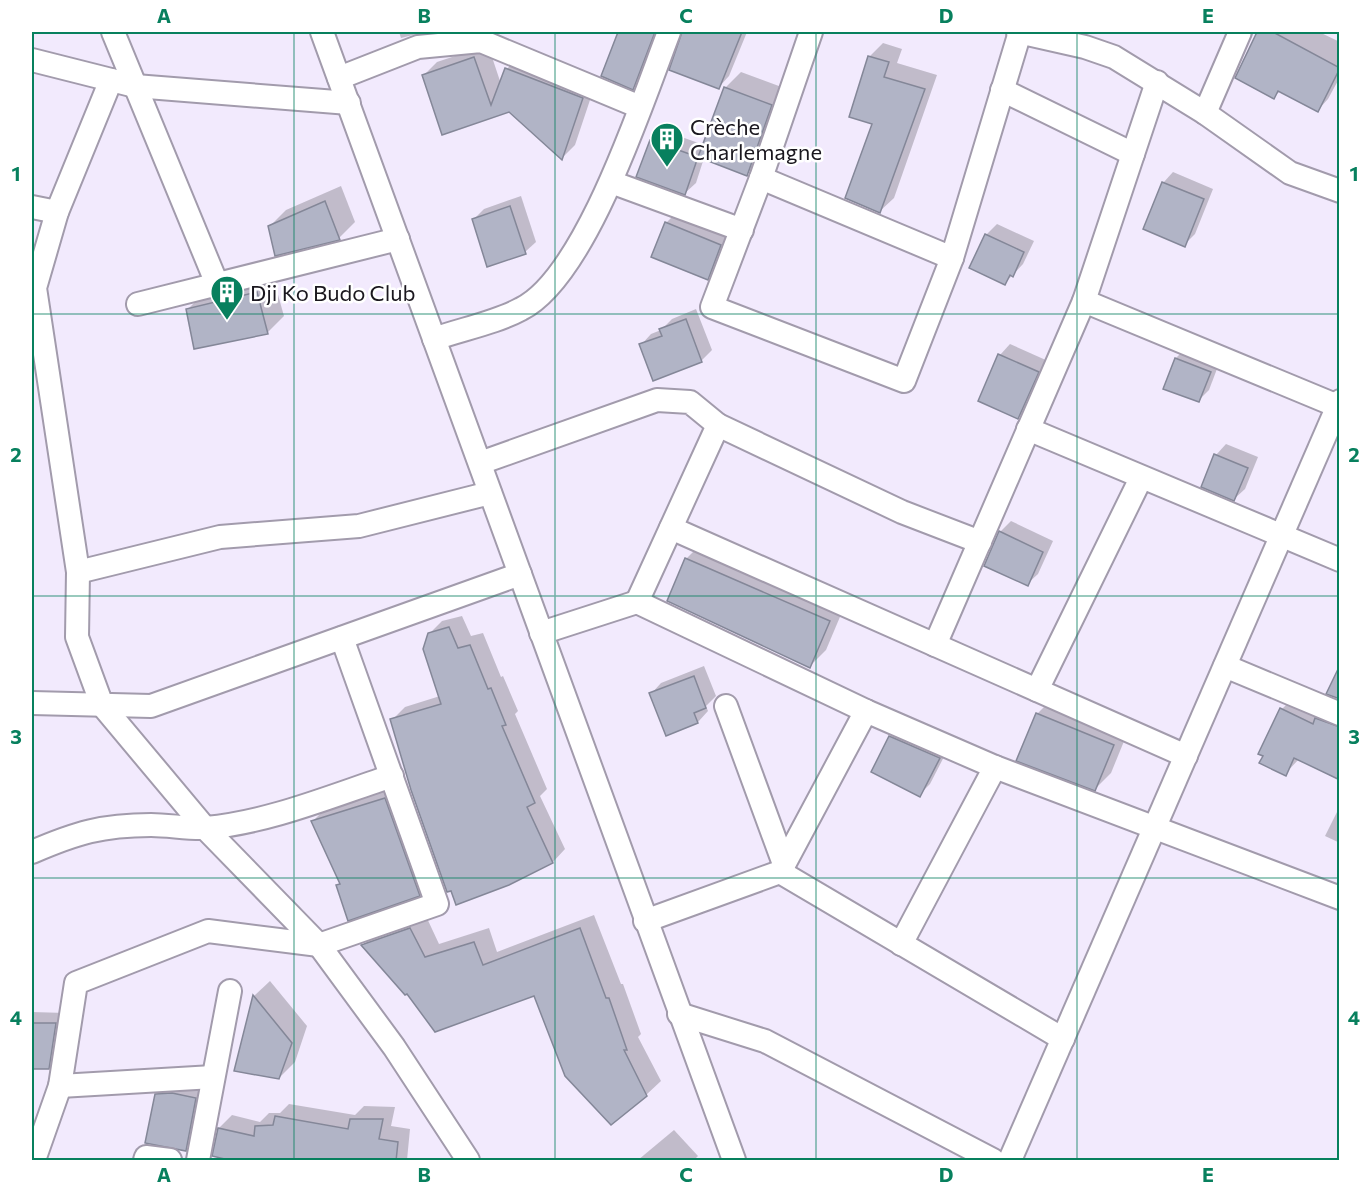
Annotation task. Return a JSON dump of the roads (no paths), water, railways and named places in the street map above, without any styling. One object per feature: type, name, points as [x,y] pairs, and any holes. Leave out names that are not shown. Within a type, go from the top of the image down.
[{"type":"street","points":[[113,32],[217,284]]},
{"type":"street","points":[[322,32],[734,1161]]},
{"type":"street","points":[[435,339],[522,309],[549,288],[573,254],[611,182],[669,32]]},
{"type":"street","points":[[811,32],[742,230],[712,307],[904,381],[952,258],[1019,32],[1085,47],[1114,57],[1205,113],[1290,173],[1340,191]]},
{"type":"street","points":[[1205,113],[1240,32]]},
{"type":"street","points":[[339,78],[418,47],[481,41],[640,107]]},
{"type":"street","points":[[32,60],[135,86],[349,104]]},
{"type":"street","points":[[111,80],[57,212],[35,288],[78,572],[77,637],[102,705],[205,828],[319,945],[394,1047],[468,1161]]},
{"type":"street","points":[[935,645],[1084,301],[1157,82]]},
{"type":"street","points":[[1002,90],[1133,154]]},
{"type":"street","points":[[761,177],[952,258]]},
{"type":"street","points":[[611,182],[742,230]]},
{"type":"street","points":[[32,207],[57,212]]},
{"type":"street","points":[[138,304],[398,239]]},
{"type":"street","points":[[1010,1161],[1339,405],[1084,301]]},
{"type":"street","points":[[480,463],[657,400],[690,402],[718,425],[902,512],[980,542]]},
{"type":"street","points":[[637,602],[718,425]]},
{"type":"street","points":[[1028,429],[1340,560]]},
{"type":"street","points":[[1037,690],[1141,478]]},
{"type":"street","points":[[78,572],[220,537],[359,526],[490,493]]},
{"type":"street","points":[[671,528],[1186,756]]},
{"type":"street","points":[[32,702],[150,706],[520,574]]},
{"type":"street","points":[[541,633],[637,602],[866,711],[994,767],[1340,898]]},
{"type":"street","points":[[34,1161],[38,1131],[60,1086],[76,983],[208,931],[319,945],[437,904],[342,638]]},
{"type":"street","points":[[1225,666],[1340,714]]},
{"type":"street","points":[[726,706],[782,868],[901,944],[1063,1039]]},
{"type":"street","points":[[645,921],[782,868],[866,711]]},
{"type":"street","points":[[901,944],[994,767]]},
{"type":"street","points":[[32,852],[78,833],[107,827],[152,825],[205,828],[275,815],[392,776]]},
{"type":"street","points":[[198,1161],[230,991]]},
{"type":"street","points":[[679,1014],[765,1041],[993,1161]]},
{"type":"street","points":[[60,1086],[213,1077]]},
{"type":"street","points":[[145,1161],[146,1157],[170,1161]]},
{"type":"place","name":"Crèche Charlemagne","points":[[667,168]]},
{"type":"place","name":"Dji Ko Budo Club","points":[[227,321]]}]
